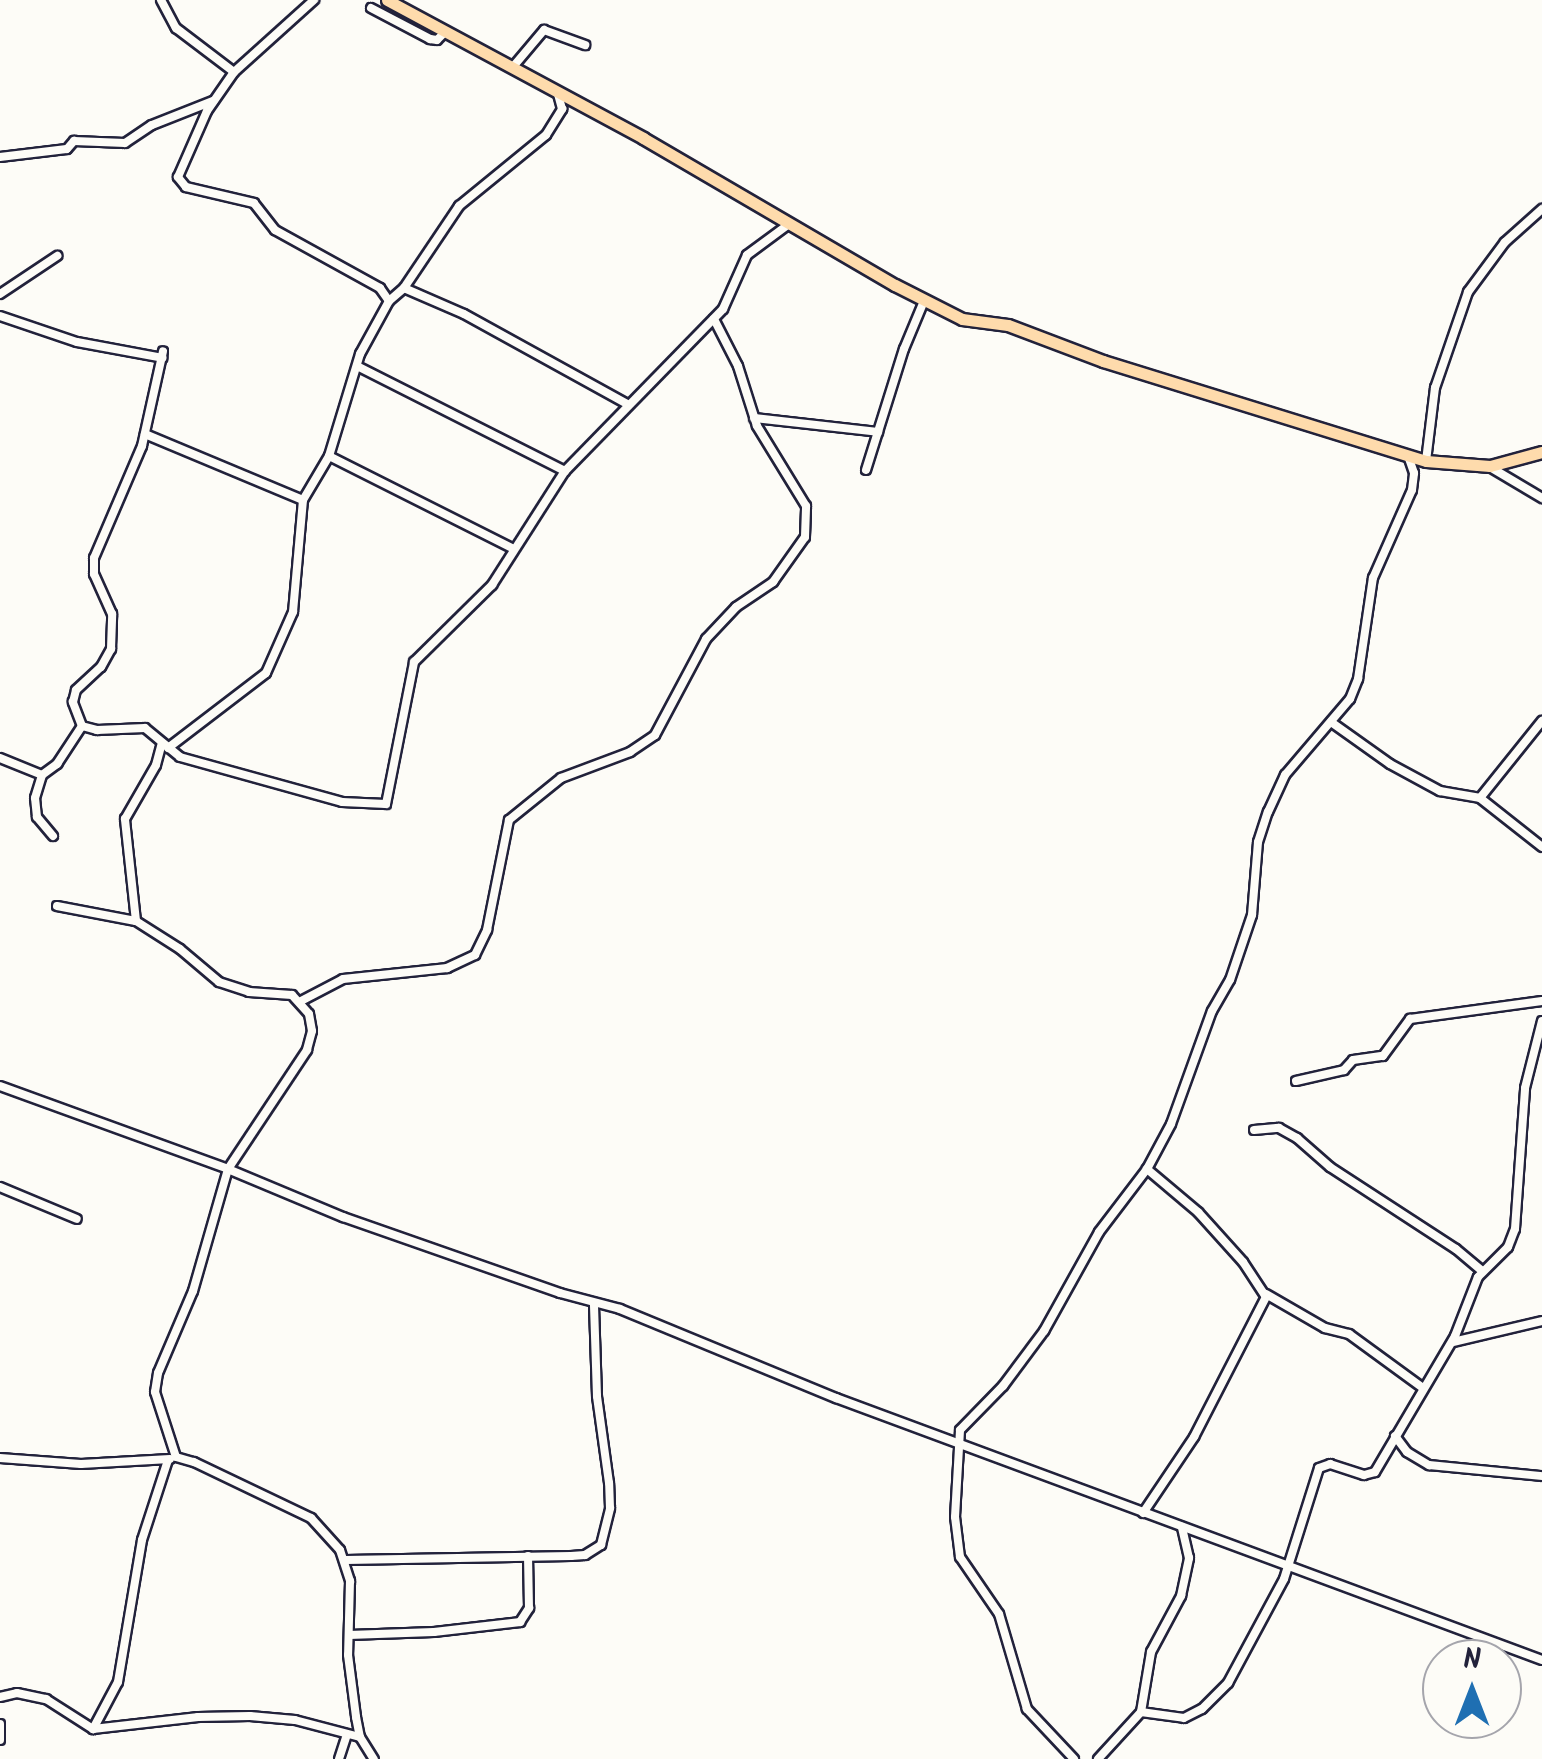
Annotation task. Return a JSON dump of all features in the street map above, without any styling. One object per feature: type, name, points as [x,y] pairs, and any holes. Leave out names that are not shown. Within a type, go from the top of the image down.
[{"type":"main road","points":[[387,0],[555,91],[924,302],[962,319],[1008,325],[1103,361],[1426,461],[1490,466],[1542,452]]},
{"type":"street","points":[[161,0],[176,28],[234,72]]},
{"type":"street","points":[[314,0],[234,72],[213,101],[180,166],[181,183],[254,203],[275,230],[380,288],[389,301]]},
{"type":"street","points":[[371,8],[430,39],[437,40],[444,32]]},
{"type":"street","points":[[512,68],[544,30],[584,44]]},
{"type":"street","points":[[136,920],[125,818],[165,746],[266,672],[293,612],[303,500],[329,456],[363,348],[389,301],[404,288],[460,206],[546,135],[564,104],[555,91]]},
{"type":"street","points":[[0,157],[67,149],[74,141],[125,144],[152,126],[213,101]]},
{"type":"street","points":[[1426,461],[1435,388],[1468,292],[1494,253],[1542,208]]},
{"type":"street","points":[[82,726],[97,730],[145,728],[180,757],[328,799],[386,804],[414,662],[492,585],[565,471],[731,299],[747,255],[788,224]]},
{"type":"street","points":[[0,294],[57,256]]},
{"type":"street","points":[[404,288],[464,314],[629,405]]},
{"type":"street","points":[[866,470],[924,302]]},
{"type":"street","points":[[0,316],[78,342],[163,355],[145,434],[94,558],[94,574],[112,614],[113,636],[107,660],[80,684],[73,697],[82,726]]},
{"type":"street","points":[[301,1001],[342,979],[447,968],[475,955],[487,930],[510,820],[562,778],[630,752],[656,735],[706,639],[736,608],[773,582],[805,537],[806,506],[754,418],[738,366],[714,318]]},
{"type":"street","points":[[359,366],[565,471]]},
{"type":"street","points":[[754,418],[878,432]]},
{"type":"street","points":[[145,434],[303,500]]},
{"type":"street","points":[[329,456],[514,550]]},
{"type":"street","points":[[1074,1759],[1028,1709],[999,1614],[960,1557],[955,1532],[958,1443],[965,1423],[1002,1386],[1044,1330],[1106,1222],[1148,1168],[1171,1124],[1206,1028],[1238,960],[1252,915],[1258,842],[1268,812],[1286,775],[1350,698],[1358,679],[1373,578],[1412,490],[1414,473],[1408,456]]},
{"type":"street","points":[[1490,466],[1542,498]]},
{"type":"street","points":[[1480,798],[1542,721]]},
{"type":"street","points":[[1331,722],[1390,764],[1440,791],[1480,798],[1542,847]]},
{"type":"street","points":[[52,836],[34,810],[42,776],[57,764],[82,726]]},
{"type":"street","points":[[0,758],[42,776]]},
{"type":"street","points":[[58,906],[136,920],[180,948],[219,982],[249,992],[292,994],[301,1001],[311,1022],[307,1050],[228,1169],[193,1291],[156,1383],[158,1410],[172,1458],[142,1540],[118,1682],[92,1728]]},
{"type":"street","points":[[1296,1081],[1344,1070],[1354,1060],[1383,1056],[1410,1019],[1542,1002]]},
{"type":"street","points":[[1141,1712],[1177,1720],[1211,1700],[1233,1677],[1284,1579],[1285,1565],[1321,1465],[1330,1464],[1364,1475],[1376,1472],[1449,1344],[1482,1272],[1508,1247],[1515,1229],[1525,1088],[1542,1020]]},
{"type":"street","points":[[0,1086],[228,1169],[343,1217],[594,1304],[620,1309],[958,1443],[1542,1660]]},
{"type":"street","points":[[1254,1130],[1272,1126],[1296,1138],[1330,1167],[1456,1249],[1482,1272]]},
{"type":"street","points":[[1148,1168],[1198,1212],[1266,1294],[1325,1328],[1349,1334],[1422,1388]]},
{"type":"street","points":[[0,1186],[76,1219]]},
{"type":"street","points":[[1143,1513],[1219,1393],[1266,1294]]},
{"type":"street","points":[[346,1560],[585,1555],[601,1545],[609,1484],[597,1396],[594,1304]]},
{"type":"street","points":[[1449,1344],[1472,1335],[1542,1322]]},
{"type":"street","points":[[1394,1436],[1407,1452],[1430,1465],[1542,1476]]},
{"type":"street","points":[[0,1458],[97,1464],[172,1458],[194,1462],[322,1526],[346,1560],[350,1581],[348,1635],[360,1737],[374,1759]]},
{"type":"street","points":[[1098,1759],[1141,1712],[1151,1652],[1184,1585],[1189,1558],[1182,1527]]},
{"type":"street","points":[[348,1635],[434,1632],[520,1622],[529,1608],[528,1556]]},
{"type":"street","points":[[0,1697],[18,1694],[46,1699],[84,1727],[92,1728],[198,1716],[250,1716],[295,1720],[360,1737]]},
{"type":"street","points":[[0,1724],[0,1740]]},
{"type":"street","points":[[339,1759],[347,1734]]}]
